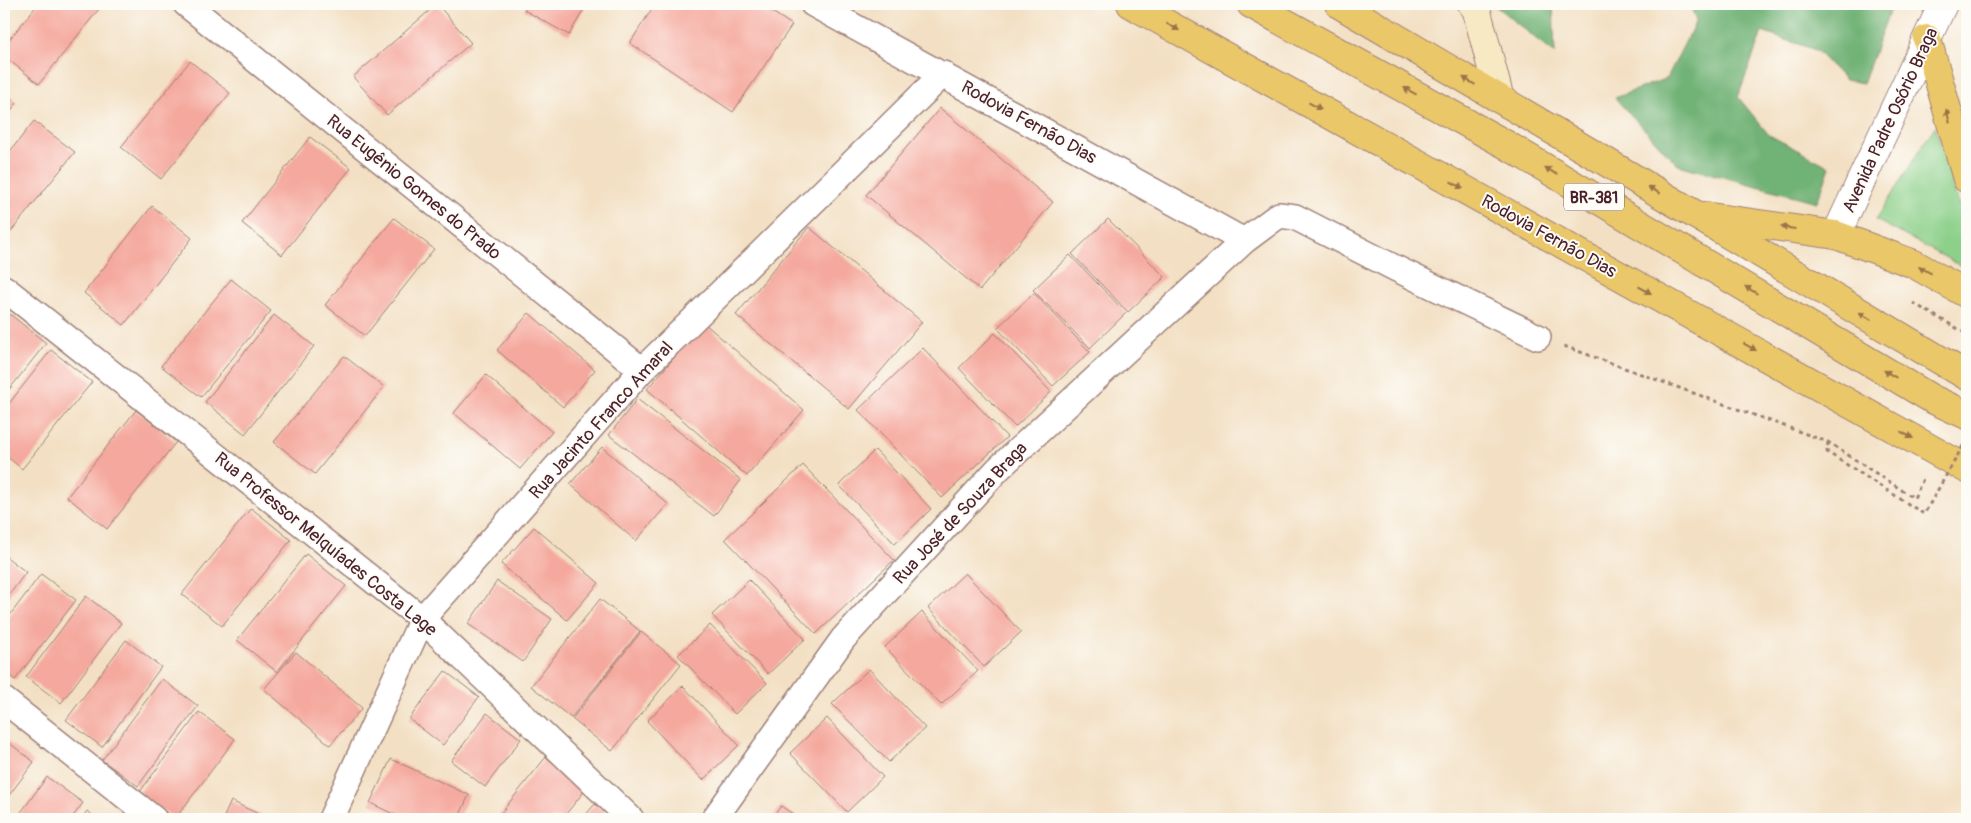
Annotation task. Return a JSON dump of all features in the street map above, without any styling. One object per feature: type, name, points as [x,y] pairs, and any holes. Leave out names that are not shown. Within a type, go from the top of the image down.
[{"type":"main road","name":"Rodovia Fernão Dias","points":[[1131,4],[1967,469]]},
{"type":"main road","name":"BR-381","points":[[1252,4],[1505,144],[1932,398],[1967,415]]},
{"type":"main road","points":[[1339,4],[1967,376]]},
{"type":"main road","points":[[1472,4],[1476,8],[1500,99]]},
{"type":"main road","points":[[1927,38],[1967,180]]},
{"type":"main road","points":[[1696,215],[1836,235],[1914,264],[1967,294]]},
{"type":"street","name":"Rua Eugênio Gomes do Prado","points":[[186,4],[642,370]]},
{"type":"street","name":"Rodovia Fernão Dias","points":[[813,4],[944,74],[1244,241]]},
{"type":"street","name":"Avenida Padre Osório Braga","points":[[1836,235],[1943,4]]},
{"type":"street","name":"Rua Jacinto Franco Amaral","points":[[331,819],[422,619],[642,370],[944,74]]},
{"type":"street","name":"Rua José de Souza Braga","points":[[714,819],[843,638],[991,476],[1244,241],[1280,215],[1295,217],[1538,337]]},
{"type":"street","name":"Rua Professor Melquíades Costa Lage","points":[[4,288],[422,619],[631,819]]},
{"type":"street","points":[[4,700],[154,819]]},
{"type":"path","points":[[1910,308],[1928,272]]},
{"type":"path","points":[[1913,303],[1967,334]]},
{"type":"path","points":[[1538,337],[1828,442],[1914,498],[1935,451]]},
{"type":"path","points":[[1828,442],[1827,452],[1924,514],[1967,439]]},
{"type":"green space","points":[[1493,4],[1553,4],[1555,54]]},
{"type":"green space","points":[[1690,4],[1892,4],[1863,83],[1845,80],[1816,50],[1762,32],[1738,97],[1769,135],[1830,167],[1817,202],[1678,165],[1615,98],[1667,78],[1696,21]]},
{"type":"green space","points":[[1935,126],[1959,206],[1967,217],[1967,269],[1876,220]]},
{"type":"building","points":[[38,4],[103,4],[39,84],[4,56],[4,46]]},
{"type":"building","points":[[437,4],[471,43],[387,115],[353,77]]},
{"type":"building","points":[[528,4],[587,4],[569,35],[524,10]]},
{"type":"building","points":[[655,4],[760,4],[792,25],[733,112],[630,43]]},
{"type":"building","points":[[190,61],[230,93],[161,179],[121,147]]},
{"type":"building","points":[[4,92],[17,103],[4,119]]},
{"type":"building","points":[[940,108],[1053,202],[980,290],[866,195]]},
{"type":"building","points":[[34,121],[75,152],[5,239],[4,159]]},
{"type":"building","points":[[310,137],[351,168],[282,255],[242,223]]},
{"type":"building","points":[[152,206],[192,238],[124,325],[84,293]]},
{"type":"building","points":[[394,218],[434,249],[365,336],[325,305]]},
{"type":"building","points":[[1108,219],[1165,277],[1128,312],[1072,254]]},
{"type":"building","points":[[809,227],[922,322],[849,409],[736,315]]},
{"type":"building","points":[[1070,255],[1126,313],[1090,348],[1033,290]]},
{"type":"building","points":[[231,279],[271,311],[201,397],[161,366]]},
{"type":"building","points":[[1034,293],[1090,352],[1053,386],[997,328]]},
{"type":"building","points":[[6,311],[46,343],[4,396],[4,314]]},
{"type":"building","points":[[529,313],[595,370],[563,407],[497,350]]},
{"type":"building","points":[[274,315],[314,346],[245,434],[205,402]]},
{"type":"building","points":[[704,323],[804,410],[747,476],[647,389]]},
{"type":"building","points":[[995,333],[1051,392],[1015,427],[959,368]]},
{"type":"building","points":[[923,348],[1007,437],[942,498],[858,410]]},
{"type":"building","points":[[51,350],[92,382],[22,469],[4,454],[4,410]]},
{"type":"building","points":[[344,356],[384,387],[315,474],[274,442]]},
{"type":"building","points":[[486,375],[552,432],[520,469],[454,413]]},
{"type":"building","points":[[637,399],[741,480],[714,516],[609,435]]},
{"type":"building","points":[[136,410],[176,442],[107,529],[67,497]]},
{"type":"building","points":[[602,447],[668,504],[636,541],[570,484]]},
{"type":"building","points":[[875,450],[931,509],[895,544],[839,485]]},
{"type":"building","points":[[803,465],[894,560],[816,634],[725,539]]},
{"type":"building","points":[[251,508],[291,540],[222,626],[182,594]]},
{"type":"building","points":[[534,527],[599,583],[567,620],[501,564]]},
{"type":"building","points":[[306,554],[346,586],[277,672],[237,640]]},
{"type":"building","points":[[4,555],[26,572],[4,602]]},
{"type":"building","points":[[965,573],[1021,632],[984,667],[928,608]]},
{"type":"building","points":[[41,574],[76,600],[15,680],[4,671],[4,623]]},
{"type":"building","points":[[749,580],[805,639],[768,674],[712,615]]},
{"type":"building","points":[[497,581],[552,619],[523,662],[468,624]]},
{"type":"building","points":[[86,596],[121,623],[61,703],[26,677]]},
{"type":"building","points":[[600,599],[640,631],[571,718],[531,686]]},
{"type":"building","points":[[922,612],[978,671],[941,705],[885,647]]},
{"type":"building","points":[[710,625],[767,683],[735,714],[678,655]]},
{"type":"building","points":[[641,632],[681,664],[612,751],[572,719]]},
{"type":"building","points":[[126,640],[161,667],[102,747],[66,720]]},
{"type":"building","points":[[296,652],[362,708],[330,745],[264,689]]},
{"type":"building","points":[[869,669],[925,728],[889,762],[832,704]]},
{"type":"building","points":[[445,671],[479,697],[443,745],[409,719]]},
{"type":"building","points":[[162,679],[198,706],[138,786],[102,760]]},
{"type":"building","points":[[683,686],[739,745],[703,780],[647,721]]},
{"type":"building","points":[[199,712],[235,739],[175,819],[139,793]]},
{"type":"building","points":[[487,713],[521,739],[485,787],[451,761]]},
{"type":"building","points":[[827,718],[883,777],[847,812],[790,753]]},
{"type":"building","points":[[4,739],[34,762],[4,802]]},
{"type":"building","points":[[546,757],[586,789],[562,819],[496,819]]},
{"type":"building","points":[[391,759],[469,795],[458,819],[404,819],[370,803]]},
{"type":"building","points":[[47,777],[83,803],[71,819],[16,819]]},
{"type":"building","points":[[231,801],[269,819],[223,819]]},
{"type":"building","points":[[595,804],[614,819],[582,819]]},
{"type":"building","points":[[781,806],[800,819],[771,819]]},
{"type":"building","points":[[87,811],[98,819],[81,819]]}]
